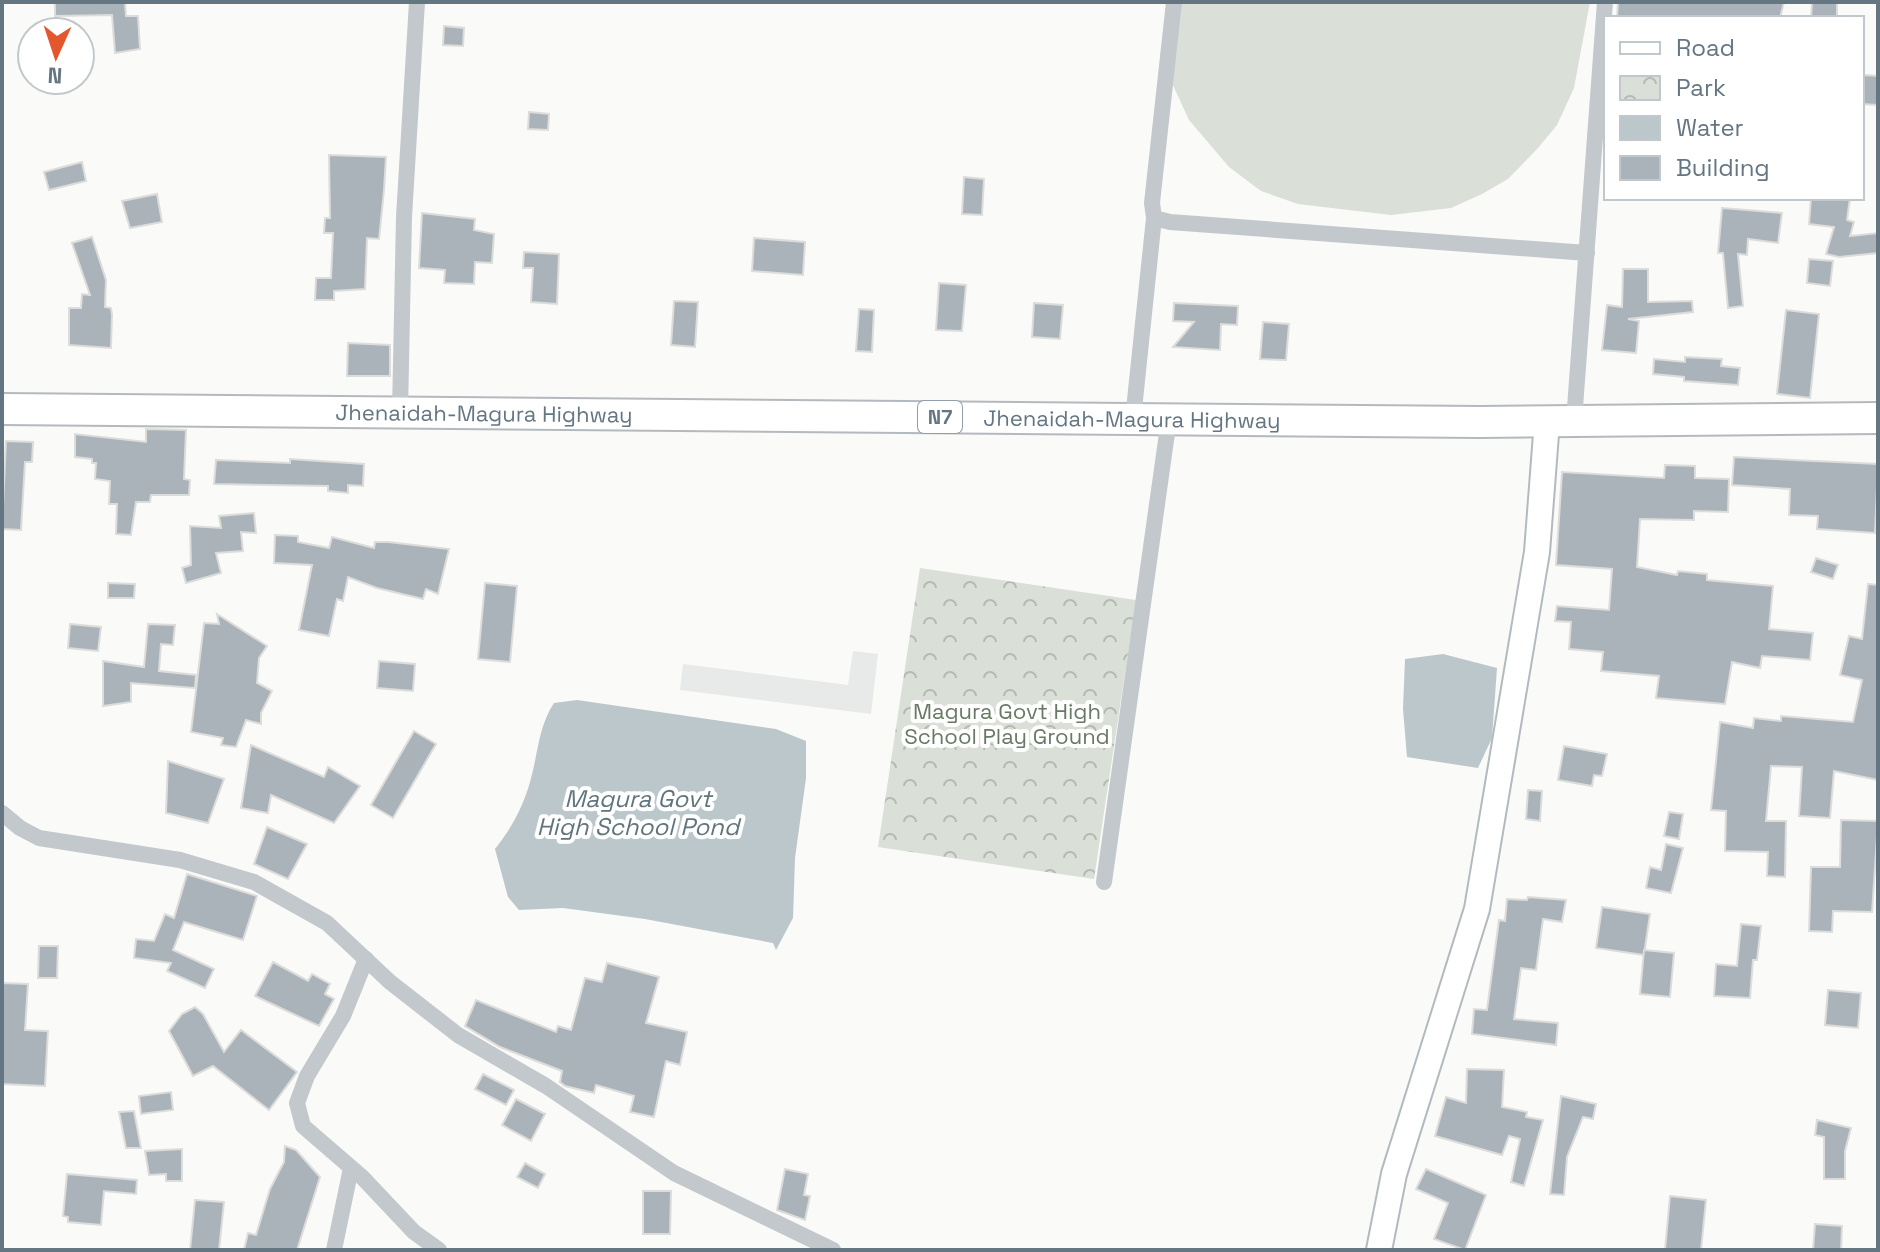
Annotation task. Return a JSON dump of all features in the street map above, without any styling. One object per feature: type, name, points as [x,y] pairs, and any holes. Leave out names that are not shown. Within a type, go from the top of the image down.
[{"type":"highway","name":"Jhenaidah-Magura Highway","points":[[2,409],[1133,419],[1560,421],[1878,418]]},
{"type":"main road","points":[[1379,1250],[1394,1174],[1477,909],[1560,421]]},
{"type":"street","points":[[400,412],[404,217],[417,2]]},
{"type":"street","points":[[1133,419],[1174,2]]},
{"type":"street","points":[[1560,421],[1587,253],[1605,2]]},
{"type":"street","points":[[1154,218],[1170,222],[1587,253]]},
{"type":"street","points":[[1104,882],[1169,419]]},
{"type":"street","points":[[2,813],[39,838],[180,860],[254,882],[327,923],[458,1035],[546,1086],[674,1173],[833,1250]]},
{"type":"street","points":[[366,959],[343,1016],[307,1076],[297,1103],[303,1126],[351,1168],[414,1232],[439,1250]]},
{"type":"street","points":[[334,1250],[351,1168]]},
{"type":"shaded area","points":[[853,651],[878,654],[871,714],[680,690],[683,664],[848,685]]},
{"type":"green space","points":[[1167,2],[1590,2],[1574,88],[1557,125],[1538,148],[1508,179],[1482,194],[1451,208],[1391,215],[1298,204],[1261,191],[1229,167],[1189,120],[1160,57]]},
{"type":"green space","name":"Magura Govt High School Play Ground","points":[[920,568],[1136,600],[1094,879],[878,847]]},
{"type":"water","points":[[1443,654],[1497,668],[1492,738],[1478,768],[1407,757],[1403,709],[1405,659]]},
{"type":"water","name":"Magura Govt High School Pond","points":[[577,700],[776,729],[806,741],[806,778],[795,858],[793,918],[776,950],[773,943],[645,919],[563,908],[519,910],[508,897],[495,849],[524,800],[541,731],[549,712],[554,703]]},
{"type":"building","points":[[55,2],[125,2],[126,16],[138,16],[140,49],[115,53],[112,15],[55,16]]},
{"type":"building","points":[[1618,2],[1784,2],[1780,16],[1617,16]]},
{"type":"building","points":[[1812,2],[1837,2],[1837,16],[1811,16]]},
{"type":"building","points":[[444,26],[464,28],[463,46],[443,45]]},
{"type":"building","points":[[1864,75],[1878,76],[1878,105],[1864,104]]},
{"type":"building","points":[[529,112],[549,114],[548,130],[528,129]]},
{"type":"building","points":[[329,155],[386,157],[384,190],[379,239],[367,238],[365,289],[334,291],[334,300],[315,300],[316,278],[331,278],[333,233],[324,233],[325,218],[330,218]]},
{"type":"building","points":[[82,162],[86,181],[49,190],[44,172]]},
{"type":"building","points":[[964,177],[984,179],[982,215],[962,214]]},
{"type":"building","points":[[157,194],[162,222],[130,228],[122,201]]},
{"type":"building","points":[[1811,200],[1850,200],[1847,220],[1854,222],[1850,236],[1878,233],[1878,253],[1839,257],[1826,254],[1834,227],[1809,224]]},
{"type":"building","points":[[1722,208],[1782,213],[1778,243],[1748,239],[1747,255],[1738,254],[1743,306],[1728,308],[1723,253],[1718,253]]},
{"type":"building","points":[[422,213],[475,219],[474,230],[494,234],[492,263],[475,262],[474,284],[444,283],[445,270],[419,268]]},
{"type":"building","points":[[92,237],[106,280],[105,307],[111,308],[111,348],[69,345],[69,308],[81,308],[82,294],[90,295],[72,243]]},
{"type":"building","points":[[754,238],[805,242],[803,275],[752,271]]},
{"type":"building","points":[[524,252],[559,254],[557,304],[531,302],[533,268],[523,268]]},
{"type":"building","points":[[1809,259],[1833,261],[1830,286],[1807,283]]},
{"type":"building","points":[[1623,269],[1648,269],[1648,302],[1692,301],[1693,312],[1628,319],[1639,321],[1636,353],[1602,350],[1607,305],[1622,307]]},
{"type":"building","points":[[939,283],[966,285],[962,331],[936,330]]},
{"type":"building","points":[[674,301],[698,302],[695,347],[671,345]]},
{"type":"building","points":[[1034,303],[1063,305],[1060,339],[1032,337]]},
{"type":"building","points":[[1174,303],[1238,306],[1237,325],[1221,324],[1220,350],[1173,347],[1194,322],[1173,321]]},
{"type":"building","points":[[859,309],[874,310],[872,352],[856,351]]},
{"type":"building","points":[[1786,310],[1819,314],[1810,398],[1777,394]]},
{"type":"building","points":[[1263,322],[1289,324],[1286,360],[1260,359]]},
{"type":"building","points":[[348,343],[390,345],[390,376],[347,376]]},
{"type":"building","points":[[1685,357],[1722,359],[1721,366],[1740,368],[1738,385],[1684,381],[1684,377],[1653,374],[1654,359],[1685,362]]},
{"type":"building","points":[[146,429],[186,430],[184,479],[190,480],[189,495],[151,495],[150,502],[136,502],[131,535],[116,534],[117,504],[109,504],[110,481],[95,479],[96,463],[92,463],[92,459],[75,457],[75,434],[146,442]]},
{"type":"building","points":[[6,441],[33,442],[32,462],[25,462],[21,530],[2,529]]},
{"type":"building","points":[[1734,457],[1878,464],[1875,533],[1817,529],[1818,516],[1789,515],[1790,489],[1732,485]]},
{"type":"building","points":[[290,459],[364,464],[363,486],[348,485],[348,493],[328,491],[328,486],[214,484],[216,460],[290,463]]},
{"type":"building","points":[[1665,465],[1695,466],[1695,478],[1729,479],[1728,512],[1694,511],[1694,520],[1640,519],[1637,567],[1677,575],[1678,571],[1707,574],[1707,580],[1773,586],[1769,629],[1813,633],[1810,660],[1762,656],[1760,668],[1732,662],[1725,704],[1656,698],[1659,676],[1601,671],[1603,652],[1569,649],[1571,622],[1555,621],[1557,606],[1609,610],[1612,569],[1556,565],[1562,472],[1664,478]]},
{"type":"building","points":[[254,513],[256,533],[241,532],[243,551],[216,553],[221,573],[186,583],[182,568],[191,565],[190,526],[221,528],[219,516]]},
{"type":"building","points":[[275,535],[298,536],[298,542],[329,548],[332,537],[374,548],[375,542],[388,542],[449,549],[438,594],[426,589],[423,599],[348,577],[343,601],[337,599],[329,636],[299,630],[312,565],[274,563]]},
{"type":"building","points":[[1816,558],[1838,565],[1833,579],[1811,572]]},
{"type":"building","points":[[108,583],[135,584],[134,598],[108,598]]},
{"type":"building","points":[[485,583],[517,586],[510,662],[478,659]]},
{"type":"building","points":[[1868,584],[1878,585],[1878,780],[1834,771],[1830,818],[1799,816],[1802,767],[1771,766],[1766,821],[1786,821],[1785,877],[1767,876],[1768,852],[1725,851],[1726,811],[1711,810],[1720,722],[1753,728],[1754,718],[1781,721],[1781,716],[1853,722],[1862,680],[1840,675],[1849,636],[1862,639]]},
{"type":"building","points":[[217,614],[267,646],[259,658],[257,683],[272,691],[261,713],[261,724],[246,720],[236,747],[221,745],[223,738],[191,732],[204,623],[219,624]]},
{"type":"building","points":[[70,624],[101,627],[98,651],[68,648]]},
{"type":"building","points":[[148,624],[175,625],[173,645],[161,644],[159,671],[196,675],[195,688],[131,683],[131,702],[103,706],[103,661],[144,667]]},
{"type":"building","points":[[379,661],[415,664],[413,691],[377,688]]},
{"type":"building","points":[[414,731],[436,744],[393,818],[371,805]]},
{"type":"building","points":[[251,745],[324,777],[328,767],[360,786],[334,823],[271,795],[268,813],[241,808]]},
{"type":"building","points":[[1564,746],[1607,754],[1602,776],[1594,775],[1592,786],[1558,780]]},
{"type":"building","points":[[168,761],[224,779],[208,823],[166,813]]},
{"type":"building","points":[[1528,790],[1542,791],[1540,821],[1526,819]]},
{"type":"building","points":[[1669,812],[1683,814],[1679,839],[1664,836]]},
{"type":"building","points":[[1841,820],[1878,821],[1872,912],[1833,911],[1832,932],[1809,931],[1811,867],[1840,867]]},
{"type":"building","points":[[267,827],[307,844],[288,879],[254,864]]},
{"type":"building","points":[[1666,844],[1683,848],[1671,893],[1646,888],[1650,867],[1661,870]]},
{"type":"building","points":[[187,874],[257,896],[243,940],[184,922],[173,950],[214,969],[205,988],[167,971],[171,963],[134,958],[136,939],[154,941],[165,914],[174,918]]},
{"type":"building","points":[[1528,897],[1566,900],[1562,922],[1543,919],[1536,970],[1521,968],[1514,1019],[1558,1023],[1556,1045],[1472,1034],[1474,1009],[1487,1010],[1499,920],[1505,921],[1507,899],[1527,900]]},
{"type":"building","points":[[1602,907],[1650,914],[1644,955],[1596,948]]},
{"type":"building","points":[[1741,924],[1761,926],[1757,960],[1753,960],[1750,998],[1714,996],[1716,964],[1737,966]]},
{"type":"building","points":[[39,946],[58,946],[57,978],[38,978]]},
{"type":"building","points":[[1644,950],[1674,953],[1670,997],[1640,994]]},
{"type":"building","points":[[273,962],[308,981],[312,974],[330,984],[325,994],[334,999],[319,1026],[255,996]]},
{"type":"building","points":[[607,963],[659,977],[646,1023],[687,1032],[680,1065],[666,1061],[654,1117],[630,1112],[634,1096],[596,1085],[594,1093],[565,1086],[560,1082],[562,1071],[500,1047],[465,1026],[476,1000],[556,1032],[558,1026],[571,1030],[585,978],[602,982]]},
{"type":"building","points":[[2,983],[28,984],[25,1030],[48,1031],[45,1086],[2,1084]]},
{"type":"building","points":[[1828,990],[1861,993],[1858,1028],[1825,1025]]},
{"type":"building","points":[[195,1007],[203,1014],[224,1052],[241,1030],[297,1072],[269,1110],[213,1066],[193,1076],[169,1031],[182,1014]]},
{"type":"building","points":[[1467,1069],[1504,1070],[1502,1107],[1527,1112],[1526,1117],[1543,1120],[1524,1186],[1511,1182],[1520,1139],[1509,1136],[1502,1155],[1435,1136],[1446,1097],[1466,1103]]},
{"type":"building","points":[[483,1074],[514,1090],[506,1105],[475,1089]]},
{"type":"building","points":[[171,1092],[173,1110],[141,1114],[139,1096]]},
{"type":"building","points":[[1561,1096],[1596,1104],[1593,1119],[1583,1117],[1567,1157],[1564,1195],[1550,1194]]},
{"type":"building","points":[[516,1099],[545,1114],[531,1141],[502,1125]]},
{"type":"building","points":[[134,1111],[141,1148],[126,1148],[119,1112]]},
{"type":"building","points":[[1817,1120],[1851,1128],[1845,1151],[1845,1179],[1824,1179],[1824,1137],[1815,1135]]},
{"type":"building","points":[[285,1146],[296,1150],[320,1177],[297,1250],[244,1250],[248,1233],[256,1235],[270,1189],[284,1162]]},
{"type":"building","points":[[182,1149],[182,1181],[166,1181],[166,1174],[149,1175],[145,1151]]},
{"type":"building","points":[[525,1163],[545,1174],[538,1188],[517,1177]]},
{"type":"building","points":[[785,1169],[808,1174],[804,1195],[810,1196],[805,1220],[777,1210]]},
{"type":"building","points":[[1426,1169],[1486,1195],[1465,1250],[1434,1239],[1448,1203],[1416,1189]]},
{"type":"building","points":[[67,1174],[137,1180],[136,1194],[104,1191],[101,1225],[68,1222],[68,1217],[63,1216]]},
{"type":"building","points":[[643,1191],[671,1191],[670,1234],[643,1234]]},
{"type":"building","points":[[1670,1196],[1706,1200],[1701,1250],[1665,1250]]},
{"type":"building","points":[[195,1200],[224,1202],[219,1250],[190,1250]]},
{"type":"building","points":[[1815,1224],[1842,1226],[1841,1250],[1813,1250]]}]
